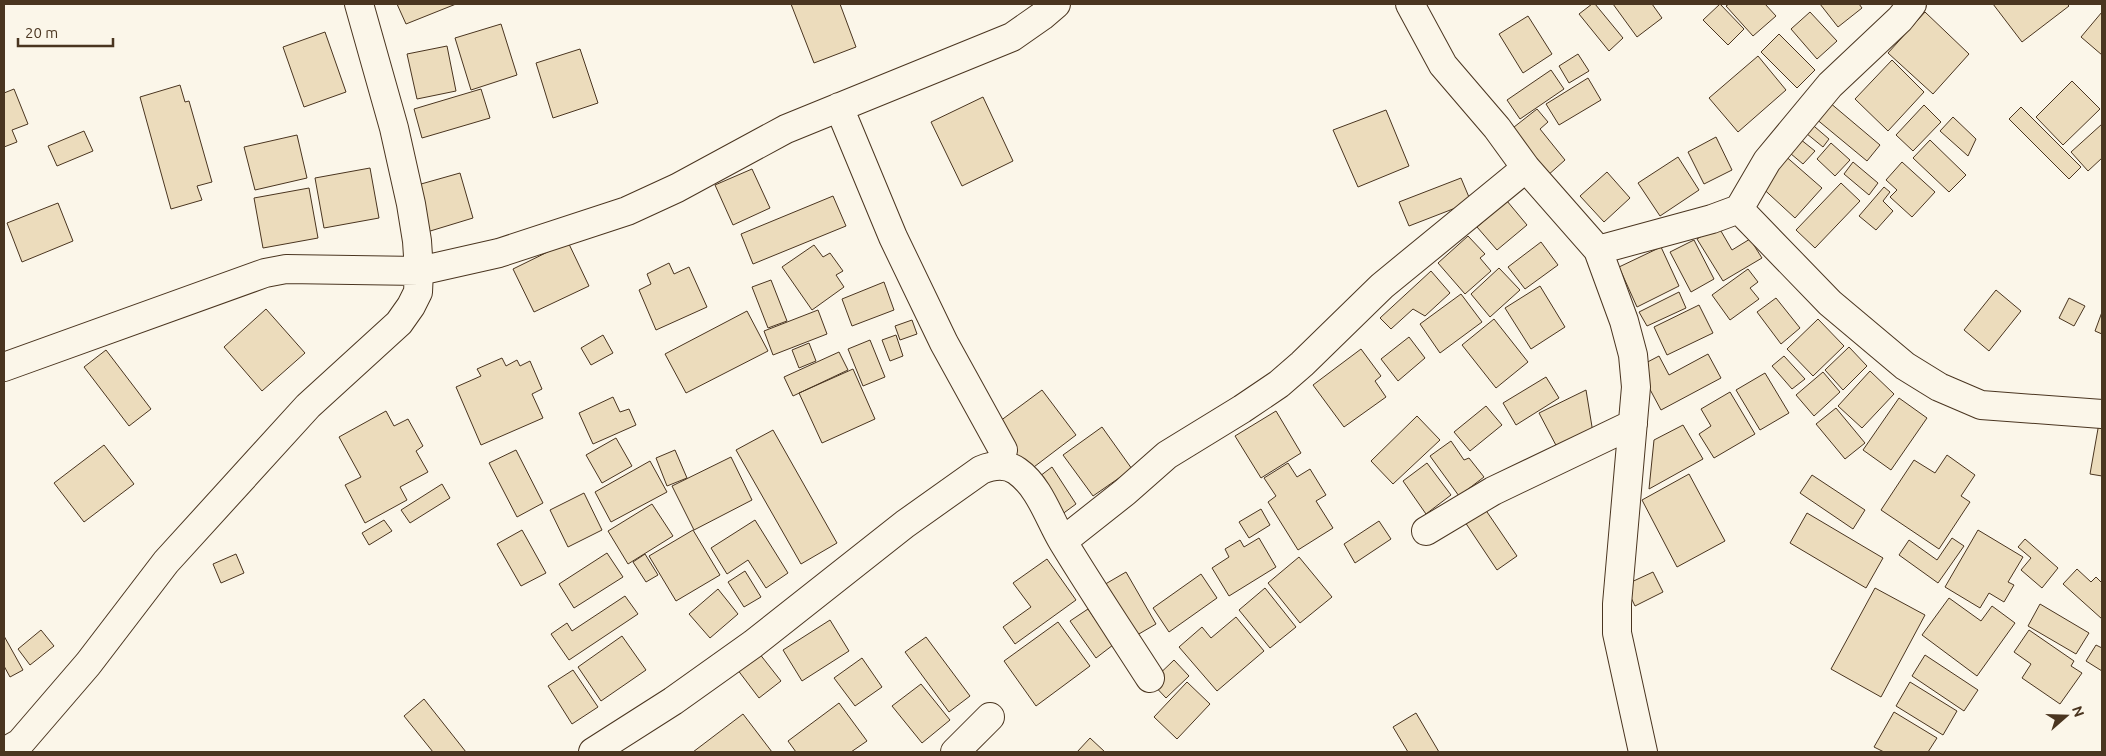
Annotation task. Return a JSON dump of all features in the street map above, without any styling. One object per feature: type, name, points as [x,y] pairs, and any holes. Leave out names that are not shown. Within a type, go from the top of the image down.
[{"type":"street","points":[[15,744],[88,664],[166,562],[308,406],[398,323],[411,306],[418,292],[417,241],[411,204],[394,128],[359,4]]},
{"type":"street","points":[[4,367],[264,273],[286,269],[419,271],[499,253],[627,211],[677,188],[786,128],[1012,37],[1056,4]]},
{"type":"street","points":[[1410,4],[1443,65],[1497,128],[1526,168],[1598,250],[1624,321],[1633,355],[1636,387],[1617,604],[1617,633],[1642,752]]},
{"type":"street","points":[[1598,250],[1712,220],[1740,209],[1767,161],[1830,86],[1900,19],[1912,4]]},
{"type":"street","points":[[839,107],[892,237],[944,343],[1002,450]]},
{"type":"street","points":[[1062,541],[1125,492],[1167,455],[1242,410],[1279,384],[1382,286],[1526,168]]},
{"type":"street","points":[[1740,209],[1830,303],[1904,366],[1939,387],[1981,405],[2102,414]]},
{"type":"street","points":[[1426,531],[1493,491],[1633,424]]},
{"type":"street","points":[[593,752],[673,701],[753,644],[905,524],[981,470],[992,465],[1017,470],[1032,486],[1062,541],[1150,678]]},
{"type":"street","points":[[955,752],[990,717]]},
{"type":"building","points":[[397,4],[456,4],[406,24]]},
{"type":"building","points":[[791,4],[840,4],[856,47],[814,63]]},
{"type":"building","points":[[1592,4],[1595,4],[1623,38],[1609,51],[1579,14]]},
{"type":"building","points":[[1613,4],[1652,4],[1662,18],[1637,37]]},
{"type":"building","points":[[1720,4],[1744,29],[1728,45],[1703,20]]},
{"type":"building","points":[[1729,4],[1765,4],[1776,16],[1753,36],[1726,6]]},
{"type":"building","points":[[1820,4],[1859,4],[1862,8],[1838,27]]},
{"type":"building","points":[[1993,4],[2067,4],[2069,6],[2022,42]]},
{"type":"building","points":[[1810,12],[1837,41],[1817,59],[1791,29]]},
{"type":"building","points":[[1925,12],[1969,54],[1933,94],[1888,53]]},
{"type":"building","points":[[2102,12],[2102,55],[2081,37]]},
{"type":"building","points":[[1528,16],[1552,54],[1523,73],[1499,34]]},
{"type":"building","points":[[501,24],[517,75],[471,90],[455,38]]},
{"type":"building","points":[[325,32],[346,92],[304,107],[283,47]]},
{"type":"building","points":[[1779,34],[1815,70],[1797,88],[1761,52]]},
{"type":"building","points":[[447,46],[456,91],[417,99],[407,54]]},
{"type":"building","points":[[580,49],[598,103],[553,118],[536,63]]},
{"type":"building","points":[[1578,54],[1589,71],[1569,83],[1559,66]]},
{"type":"building","points":[[1758,56],[1786,90],[1738,132],[1709,98]]},
{"type":"building","points":[[1892,60],[1924,92],[1888,131],[1855,99]]},
{"type":"building","points":[[1551,70],[1564,89],[1520,119],[1507,100]]},
{"type":"building","points":[[1588,78],[1601,100],[1559,125],[1546,104]]},
{"type":"building","points":[[2072,81],[2100,109],[2063,145],[2036,117]]},
{"type":"building","points":[[180,85],[185,102],[189,101],[212,182],[197,186],[202,200],[171,209],[140,97]]},
{"type":"building","points":[[14,89],[28,124],[12,130],[17,142],[4,147],[4,93]]},
{"type":"building","points":[[481,89],[490,118],[422,138],[414,109]]},
{"type":"building","points":[[983,97],[1013,161],[962,186],[931,122]]},
{"type":"building","points":[[1829,102],[1880,145],[1867,161],[1815,118]]},
{"type":"building","points":[[1924,105],[1941,122],[1913,151],[1896,135]]},
{"type":"building","points":[[2021,107],[2081,167],[2069,179],[2009,119]]},
{"type":"building","points":[[1537,109],[1548,122],[1540,129],[1565,160],[1547,176],[1509,131]]},
{"type":"building","points":[[1386,110],[1409,166],[1358,187],[1333,130]]},
{"type":"building","points":[[1953,117],[1976,139],[1968,156],[1940,131]]},
{"type":"building","points":[[1808,121],[1829,139],[1823,147],[1801,129]]},
{"type":"building","points":[[2102,124],[2102,158],[2088,171],[2071,152]]},
{"type":"building","points":[[84,131],[93,151],[57,166],[48,146]]},
{"type":"building","points":[[297,135],[307,178],[255,190],[244,147]]},
{"type":"building","points":[[1795,135],[1815,151],[1803,164],[1784,148]]},
{"type":"building","points":[[1716,137],[1732,170],[1704,184],[1688,152]]},
{"type":"building","points":[[1930,140],[1966,175],[1949,192],[1913,158]]},
{"type":"building","points":[[1831,143],[1850,160],[1835,176],[1817,159]]},
{"type":"building","points":[[1783,154],[1822,188],[1795,218],[1757,183]]},
{"type":"building","points":[[1678,157],[1699,190],[1660,216],[1638,183]]},
{"type":"building","points":[[1853,162],[1878,183],[1869,195],[1844,174]]},
{"type":"building","points":[[1902,162],[1935,192],[1912,217],[1890,197],[1897,190],[1886,180]]},
{"type":"building","points":[[370,168],[379,218],[324,228],[315,178]]},
{"type":"building","points":[[752,169],[770,208],[733,225],[715,185]]},
{"type":"building","points":[[1607,172],[1630,198],[1604,222],[1580,196]]},
{"type":"building","points":[[460,173],[473,218],[427,232],[414,186]]},
{"type":"building","points":[[1461,178],[1471,202],[1409,226],[1399,202]]},
{"type":"building","points":[[1841,183],[1860,201],[1815,248],[1796,230]]},
{"type":"building","points":[[1884,187],[1890,192],[1883,201],[1893,211],[1876,230],[1859,216]]},
{"type":"building","points":[[309,188],[318,238],[263,248],[254,198]]},
{"type":"building","points":[[833,196],[846,226],[753,264],[741,234]]},
{"type":"building","points":[[1507,201],[1527,225],[1497,250],[1477,227]]},
{"type":"building","points":[[58,203],[73,241],[22,262],[7,223]]},
{"type":"building","points":[[1718,226],[1732,250],[1750,239],[1762,258],[1723,281],[1697,239]]},
{"type":"building","points":[[1468,236],[1485,254],[1480,258],[1491,271],[1465,294],[1438,263]]},
{"type":"building","points":[[1694,240],[1714,279],[1691,292],[1670,252]]},
{"type":"building","points":[[568,242],[589,286],[534,312],[513,269]]},
{"type":"building","points":[[1541,242],[1558,265],[1525,289],[1508,267]]},
{"type":"building","points":[[814,245],[823,257],[830,253],[843,271],[836,275],[844,287],[812,310],[782,267]]},
{"type":"building","points":[[1661,247],[1679,286],[1637,307],[1619,267]]},
{"type":"building","points":[[669,263],[674,274],[689,267],[707,307],[656,330],[639,290],[651,284],[647,274]]},
{"type":"building","points":[[1499,268],[1520,290],[1490,317],[1471,294]]},
{"type":"building","points":[[1748,269],[1758,282],[1750,288],[1759,299],[1730,320],[1712,295]]},
{"type":"building","points":[[1431,271],[1450,293],[1425,316],[1413,309],[1391,329],[1380,318]]},
{"type":"building","points":[[771,280],[787,321],[768,328],[752,287]]},
{"type":"building","points":[[884,282],[894,310],[852,326],[842,299]]},
{"type":"building","points":[[1540,286],[1565,327],[1531,349],[1505,308]]},
{"type":"building","points":[[1996,290],[2021,311],[1989,351],[1964,330]]},
{"type":"building","points":[[1679,292],[1686,308],[1647,326],[1639,312]]},
{"type":"building","points":[[1461,294],[1482,322],[1440,353],[1420,324]]},
{"type":"building","points":[[1776,298],[1800,328],[1781,344],[1757,312]]},
{"type":"building","points":[[2069,298],[2085,306],[2074,326],[2059,318]]},
{"type":"building","points":[[1699,305],[1713,333],[1667,355],[1654,327]]},
{"type":"building","points":[[266,309],[305,353],[262,391],[224,347]]},
{"type":"building","points":[[818,310],[827,334],[773,355],[764,331]]},
{"type":"building","points":[[747,311],[768,351],[686,393],[665,354]]},
{"type":"building","points":[[2102,312],[2102,334],[2095,331]]},
{"type":"building","points":[[1494,319],[1528,362],[1496,388],[1462,345]]},
{"type":"building","points":[[1818,319],[1844,346],[1813,376],[1787,349]]},
{"type":"building","points":[[912,320],[917,334],[900,340],[895,326]]},
{"type":"building","points":[[603,335],[613,353],[591,365],[581,348]]},
{"type":"building","points":[[896,335],[903,356],[890,361],[882,340]]},
{"type":"building","points":[[1409,337],[1425,358],[1398,381],[1381,359]]},
{"type":"building","points":[[870,340],[885,377],[863,386],[848,349]]},
{"type":"building","points":[[809,343],[816,361],[799,368],[792,350]]},
{"type":"building","points":[[1849,347],[1867,366],[1843,390],[1825,370]]},
{"type":"building","points":[[1361,349],[1381,376],[1375,381],[1386,397],[1344,427],[1313,385]]},
{"type":"building","points":[[106,350],[151,409],[129,426],[84,367]]},
{"type":"building","points":[[839,352],[848,370],[793,396],[784,377]]},
{"type":"building","points":[[1708,354],[1721,378],[1661,410],[1638,367],[1659,356],[1669,375]]},
{"type":"building","points":[[1784,356],[1805,379],[1792,389],[1772,366]]},
{"type":"building","points":[[502,358],[506,366],[517,360],[520,366],[530,361],[542,389],[532,394],[543,418],[481,445],[456,387],[481,376],[477,369]]},
{"type":"building","points":[[853,369],[875,419],[822,443],[799,393]]},
{"type":"building","points":[[1870,371],[1894,394],[1862,428],[1838,406]]},
{"type":"building","points":[[1823,372],[1840,392],[1814,416],[1796,395]]},
{"type":"building","points":[[1765,373],[1789,413],[1760,430],[1736,390]]},
{"type":"building","points":[[1546,377],[1559,398],[1516,425],[1503,403]]},
{"type":"building","points":[[1042,390],[1076,435],[1026,473],[992,427]]},
{"type":"building","points":[[1586,390],[1593,433],[1559,451],[1539,413]]},
{"type":"building","points":[[1730,392],[1755,434],[1714,458],[1699,434],[1711,426],[1701,409]]},
{"type":"building","points":[[613,397],[620,412],[629,409],[636,425],[593,444],[579,413]]},
{"type":"building","points":[[1899,398],[1927,418],[1891,470],[1863,450]]},
{"type":"building","points":[[1486,406],[1502,425],[1470,451],[1454,432]]},
{"type":"building","points":[[1836,408],[1865,443],[1845,459],[1816,424]]},
{"type":"building","points":[[386,411],[394,426],[408,419],[423,446],[416,451],[428,472],[400,487],[407,500],[365,523],[345,485],[361,477],[339,437]]},
{"type":"building","points":[[1276,411],[1301,453],[1261,478],[1235,436]]},
{"type":"building","points":[[1417,416],[1440,440],[1393,484],[1371,461]]},
{"type":"building","points":[[2099,423],[2102,424],[2102,476],[2090,474]]},
{"type":"building","points":[[1683,425],[1703,459],[1649,489],[1654,440]]},
{"type":"building","points":[[1102,427],[1132,469],[1093,496],[1063,455]]},
{"type":"building","points":[[773,430],[837,543],[801,564],[736,450]]},
{"type":"building","points":[[616,438],[632,466],[602,483],[586,455]]},
{"type":"building","points":[[1451,441],[1464,460],[1469,458],[1484,477],[1459,496],[1430,456]]},
{"type":"building","points":[[104,445],[134,484],[84,522],[54,483]]},
{"type":"building","points":[[516,450],[543,503],[517,517],[489,463]]},
{"type":"building","points":[[675,450],[687,478],[667,486],[656,458]]},
{"type":"building","points":[[1947,455],[1975,475],[1961,496],[1970,502],[1939,549],[1881,510],[1914,460],[1935,473]]},
{"type":"building","points":[[731,457],[752,500],[694,530],[672,486]]},
{"type":"building","points":[[650,461],[667,492],[611,522],[595,492]]},
{"type":"building","points":[[1288,463],[1297,477],[1310,469],[1326,495],[1316,501],[1333,528],[1298,550],[1268,502],[1276,496],[1264,478]]},
{"type":"building","points":[[1427,463],[1451,495],[1426,514],[1403,481]]},
{"type":"building","points":[[1052,467],[1076,504],[1061,515],[1036,479]]},
{"type":"building","points":[[1689,474],[1725,541],[1677,567],[1642,500]]},
{"type":"building","points":[[1812,475],[1865,510],[1853,529],[1800,493]]},
{"type":"building","points":[[442,484],[450,498],[410,523],[401,510]]},
{"type":"building","points":[[584,493],[602,530],[568,547],[550,510]]},
{"type":"building","points":[[652,504],[673,536],[628,564],[608,531]]},
{"type":"building","points":[[1261,509],[1270,525],[1249,538],[1239,522]]},
{"type":"building","points":[[1485,509],[1517,556],[1497,570],[1465,522]]},
{"type":"building","points":[[1807,513],[1883,558],[1866,588],[1790,543]]},
{"type":"building","points":[[384,520],[392,531],[369,545],[362,533]]},
{"type":"building","points":[[755,520],[788,573],[766,588],[748,560],[727,574],[711,548]]},
{"type":"building","points":[[1379,521],[1391,539],[1355,563],[1344,544]]},
{"type":"building","points":[[522,530],[546,573],[521,586],[497,544]]},
{"type":"building","points":[[693,530],[720,575],[676,601],[649,556]]},
{"type":"building","points":[[1978,530],[2023,557],[2008,582],[2014,585],[2004,602],[1989,593],[1980,608],[1945,587]]},
{"type":"building","points":[[1259,538],[1276,567],[1229,596],[1212,568],[1229,557],[1225,549],[1240,540],[1244,547]]},
{"type":"building","points":[[1952,538],[1964,546],[1938,583],[1899,555],[1909,540],[1937,560]]},
{"type":"building","points":[[2025,539],[2058,568],[2042,588],[2021,570],[2031,558],[2018,547]]},
{"type":"building","points":[[607,553],[623,577],[574,608],[559,584]]},
{"type":"building","points":[[236,554],[244,573],[221,583],[213,564]]},
{"type":"building","points":[[645,554],[658,575],[646,582],[633,562]]},
{"type":"building","points":[[1299,557],[1332,597],[1300,623],[1268,583]]},
{"type":"building","points":[[1047,559],[1076,600],[1015,644],[1003,627],[1031,607],[1013,583]]},
{"type":"building","points":[[2077,569],[2091,582],[2096,577],[2102,583],[2102,619],[2063,584]]},
{"type":"building","points":[[745,571],[761,597],[744,607],[728,582]]},
{"type":"building","points":[[1126,572],[1156,624],[1132,638],[1102,586]]},
{"type":"building","points":[[1653,572],[1663,592],[1635,606],[1625,585]]},
{"type":"building","points":[[1201,574],[1217,598],[1169,632],[1153,608]]},
{"type":"building","points":[[1265,588],[1296,627],[1270,648],[1239,610]]},
{"type":"building","points":[[1875,588],[1925,615],[1881,697],[1831,669]]},
{"type":"building","points":[[718,589],[738,614],[710,638],[689,614]]},
{"type":"building","points":[[625,596],[638,614],[569,660],[551,634],[567,623],[572,631]]},
{"type":"building","points":[[1949,598],[1981,621],[1992,606],[2015,623],[1977,676],[1922,635]]},
{"type":"building","points":[[2040,604],[2089,633],[2076,654],[2028,626]]},
{"type":"building","points":[[1088,609],[1113,645],[1096,658],[1070,621]]},
{"type":"building","points":[[1236,617],[1264,651],[1217,691],[1179,647],[1202,627],[1211,638]]},
{"type":"building","points":[[830,620],[849,651],[802,681],[783,650]]},
{"type":"building","points":[[1058,622],[1090,666],[1036,706],[1004,661]]},
{"type":"building","points":[[41,630],[54,646],[30,665],[18,649]]},
{"type":"building","points":[[2029,630],[2074,661],[2071,666],[2082,673],[2060,704],[2022,678],[2031,664],[2014,652]]},
{"type":"building","points":[[4,636],[23,670],[10,677],[4,666]]},
{"type":"building","points":[[622,636],[646,670],[601,701],[578,667]]},
{"type":"building","points":[[926,637],[970,696],[949,712],[905,652]]},
{"type":"building","points":[[2096,645],[2102,648],[2102,671],[2086,661]]},
{"type":"building","points":[[755,648],[781,681],[759,698],[734,665]]},
{"type":"building","points":[[1925,655],[1978,690],[1964,711],[1912,676]]},
{"type":"building","points":[[862,658],[882,687],[855,706],[834,678]]},
{"type":"building","points":[[1174,660],[1189,676],[1166,698],[1151,682]]},
{"type":"building","points":[[573,670],[598,707],[572,724],[548,686]]},
{"type":"building","points":[[1187,682],[1210,704],[1177,739],[1154,717]]},
{"type":"building","points":[[1910,682],[1957,711],[1943,735],[1896,706]]},
{"type":"building","points":[[921,684],[950,720],[922,743],[892,706]]},
{"type":"building","points":[[424,699],[466,752],[433,752],[404,716]]},
{"type":"building","points":[[839,703],[867,741],[851,752],[796,752],[788,741]]},
{"type":"building","points":[[1894,712],[1937,738],[1928,752],[1884,752],[1874,747]]},
{"type":"building","points":[[1416,713],[1439,752],[1408,752],[1393,727]]},
{"type":"building","points":[[743,714],[772,752],[693,752]]},
{"type":"building","points":[[1090,738],[1105,752],[1077,752]]}]
